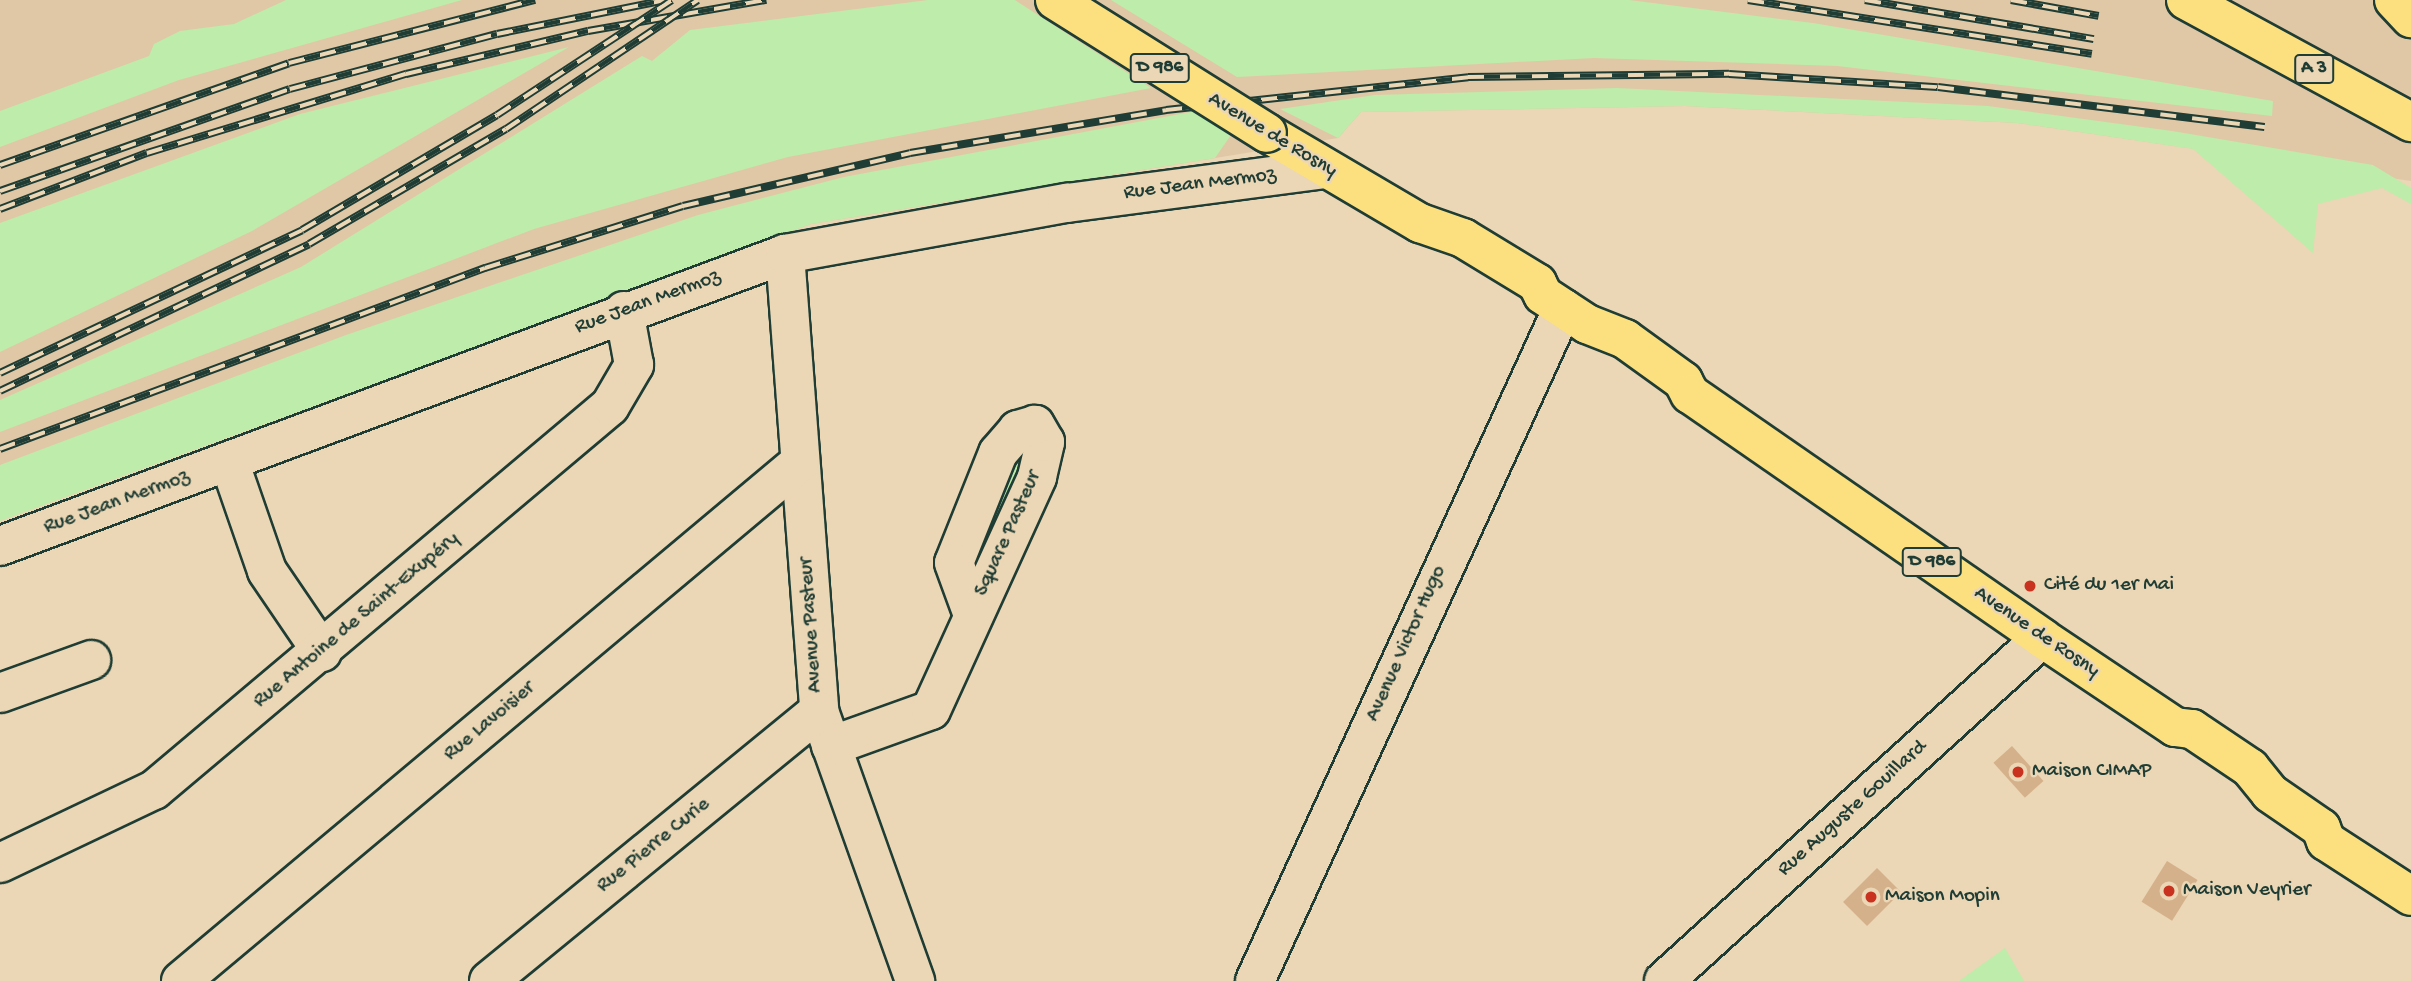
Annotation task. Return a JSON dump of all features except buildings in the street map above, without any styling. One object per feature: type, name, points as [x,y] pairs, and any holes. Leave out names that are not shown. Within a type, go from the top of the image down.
[{"type":"main road","name":"Avenue de Rosny","points":[[1055,0],[1324,169],[1420,223],[1503,261],[1537,283],[1594,342],[1673,394],[1690,394],[2175,727],[2180,742],[2253,793],[2270,793],[2321,828],[2326,841],[2352,861],[2411,896]]},
{"type":"main road","points":[[2394,0],[2411,18]]},
{"type":"main road","points":[[2403,0],[2411,3]]},
{"type":"main road","name":"A 3","points":[[2202,8],[2411,122]]},
{"type":"main road","name":"Avenue de Rosny","points":[[2321,828],[2335,827],[2411,879]]},
{"type":"street","name":"Rue Jean Mermoz","points":[[0,546],[624,311],[785,254],[1067,202],[1324,169]]},
{"type":"street","name":"Avenue Pasteur","points":[[785,254],[799,463],[825,729],[915,981]]},
{"type":"street","name":"Avenue Victor Hugo","points":[[1255,981],[1564,309]]},
{"type":"street","name":"Rue Antoine de Saint-Exupéry","points":[[0,863],[154,790],[322,652],[610,406],[634,365],[624,311]]},
{"type":"street","points":[[229,461],[267,571],[322,652]]},
{"type":"street","name":"Rue Lavoisier","points":[[181,981],[799,463]]},
{"type":"street","name":"Square Pasteur","points":[[825,729],[931,710],[973,615]]},
{"type":"street","name":"Rue Auguste Gouillard","points":[[1664,981],[2042,638]]},
{"type":"street","points":[[0,693],[91,660]]},
{"type":"street","name":"Rue Pierre Curie","points":[[489,981],[825,729]]},
{"type":"shaded area","points":[[0,0],[2411,0],[2411,181],[2018,123],[1685,106],[1361,112],[1338,138],[811,224],[0,520]]},
{"type":"green space","points":[[286,0],[462,0],[179,80],[0,147],[0,111],[149,56],[154,44],[180,31],[234,24]]},
{"type":"green space","points":[[928,0],[1015,0],[1151,88],[788,157],[534,229],[0,432],[0,400],[301,267],[642,56],[652,61],[690,30]]},
{"type":"green space","points":[[1111,0],[1629,0],[1813,23],[2273,101],[2272,116],[1837,66],[1594,58],[1237,77]]},
{"type":"green space","points":[[569,47],[252,231],[0,352],[0,223],[300,114]]},
{"type":"green space","points":[[1617,88],[1988,106],[2172,131],[2373,165],[2411,188],[2411,204],[2382,188],[2318,204],[2313,253],[2193,149],[2018,123],[1685,106],[1361,112],[1338,138],[1280,109],[1375,95]]},
{"type":"green space","points":[[1196,111],[1233,132],[1215,158],[811,224],[0,521],[0,465],[346,335],[698,215],[844,177]]},
{"type":"green space","points":[[1022,454],[1027,458],[979,564],[970,562],[1003,460]]},
{"type":"green space","points":[[2005,948],[2024,981],[1959,981]]},
{"type":"railway","points":[[0,165],[289,63],[535,0]]},
{"type":"railway","points":[[0,191],[290,89],[497,34],[666,0]]},
{"type":"railway","points":[[0,373],[302,230],[497,115],[672,0]]},
{"type":"railway","points":[[0,391],[309,244],[506,129],[698,0]]},
{"type":"railway","points":[[0,209],[147,153],[406,74],[588,31],[766,0]]},
{"type":"railway","points":[[1748,0],[2092,54]]},
{"type":"railway","points":[[1865,0],[2094,39]]},
{"type":"railway","points":[[2011,0],[2099,16]]},
{"type":"railway","points":[[0,449],[485,268],[683,206],[910,153],[1166,110],[1468,77],[1729,74],[1938,87],[2265,127]]},
{"type":"place","name":"Cité du 1er Mai","points":[[2030,586]]},
{"type":"place","name":"Maison CIMAP","points":[[2018,772]]},
{"type":"place","name":"Maison Veyrier","points":[[2169,891]]},
{"type":"place","name":"Maison Mopin","points":[[1871,897]]}]
